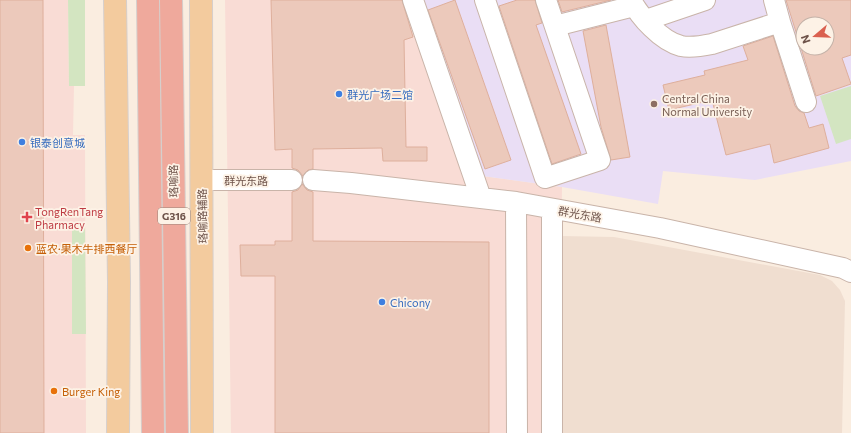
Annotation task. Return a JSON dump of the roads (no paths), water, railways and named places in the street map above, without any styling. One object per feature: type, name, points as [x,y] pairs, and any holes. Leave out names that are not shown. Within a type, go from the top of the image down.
[{"type":"highway","name":"珞喻路","points":[[148,0],[153,433]]},
{"type":"highway","name":"珞喻路","points":[[171,0],[177,433]]},
{"type":"main road","points":[[116,0],[119,282],[118,433]]},
{"type":"main road","name":"珞喻路辅路","points":[[201,0],[202,433]]},
{"type":"street","points":[[412,0],[481,198]]},
{"type":"street","points":[[485,0],[545,178],[600,160],[546,0]]},
{"type":"street","points":[[555,26],[637,9],[705,0]]},
{"type":"street","points":[[774,0],[806,102]]},
{"type":"street","points":[[637,9],[663,37],[675,44],[686,47],[712,44],[780,22]]},
{"type":"street","name":"群光东路","points":[[201,180],[292,180]]},
{"type":"street","name":"群光东路","points":[[313,180],[516,202],[660,228],[847,270]]},
{"type":"street","points":[[516,202],[517,433]]},
{"type":"street","points":[[552,209],[552,433]]},
{"type":"place","name":"群光广场二馆","points":[[339,94]]},
{"type":"place","name":"Central China Normal University","points":[[654,104]]},
{"type":"place","name":"银泰创意城","points":[[22,142]]},
{"type":"place","name":"TongRenTang Pharmacy","points":[[27,217]]},
{"type":"place","name":"蓝农·果木牛排西餐厅","points":[[28,248]]},
{"type":"place","name":"Chicony","points":[[382,302]]},
{"type":"place","name":"Burger King","points":[[54,391]]}]
